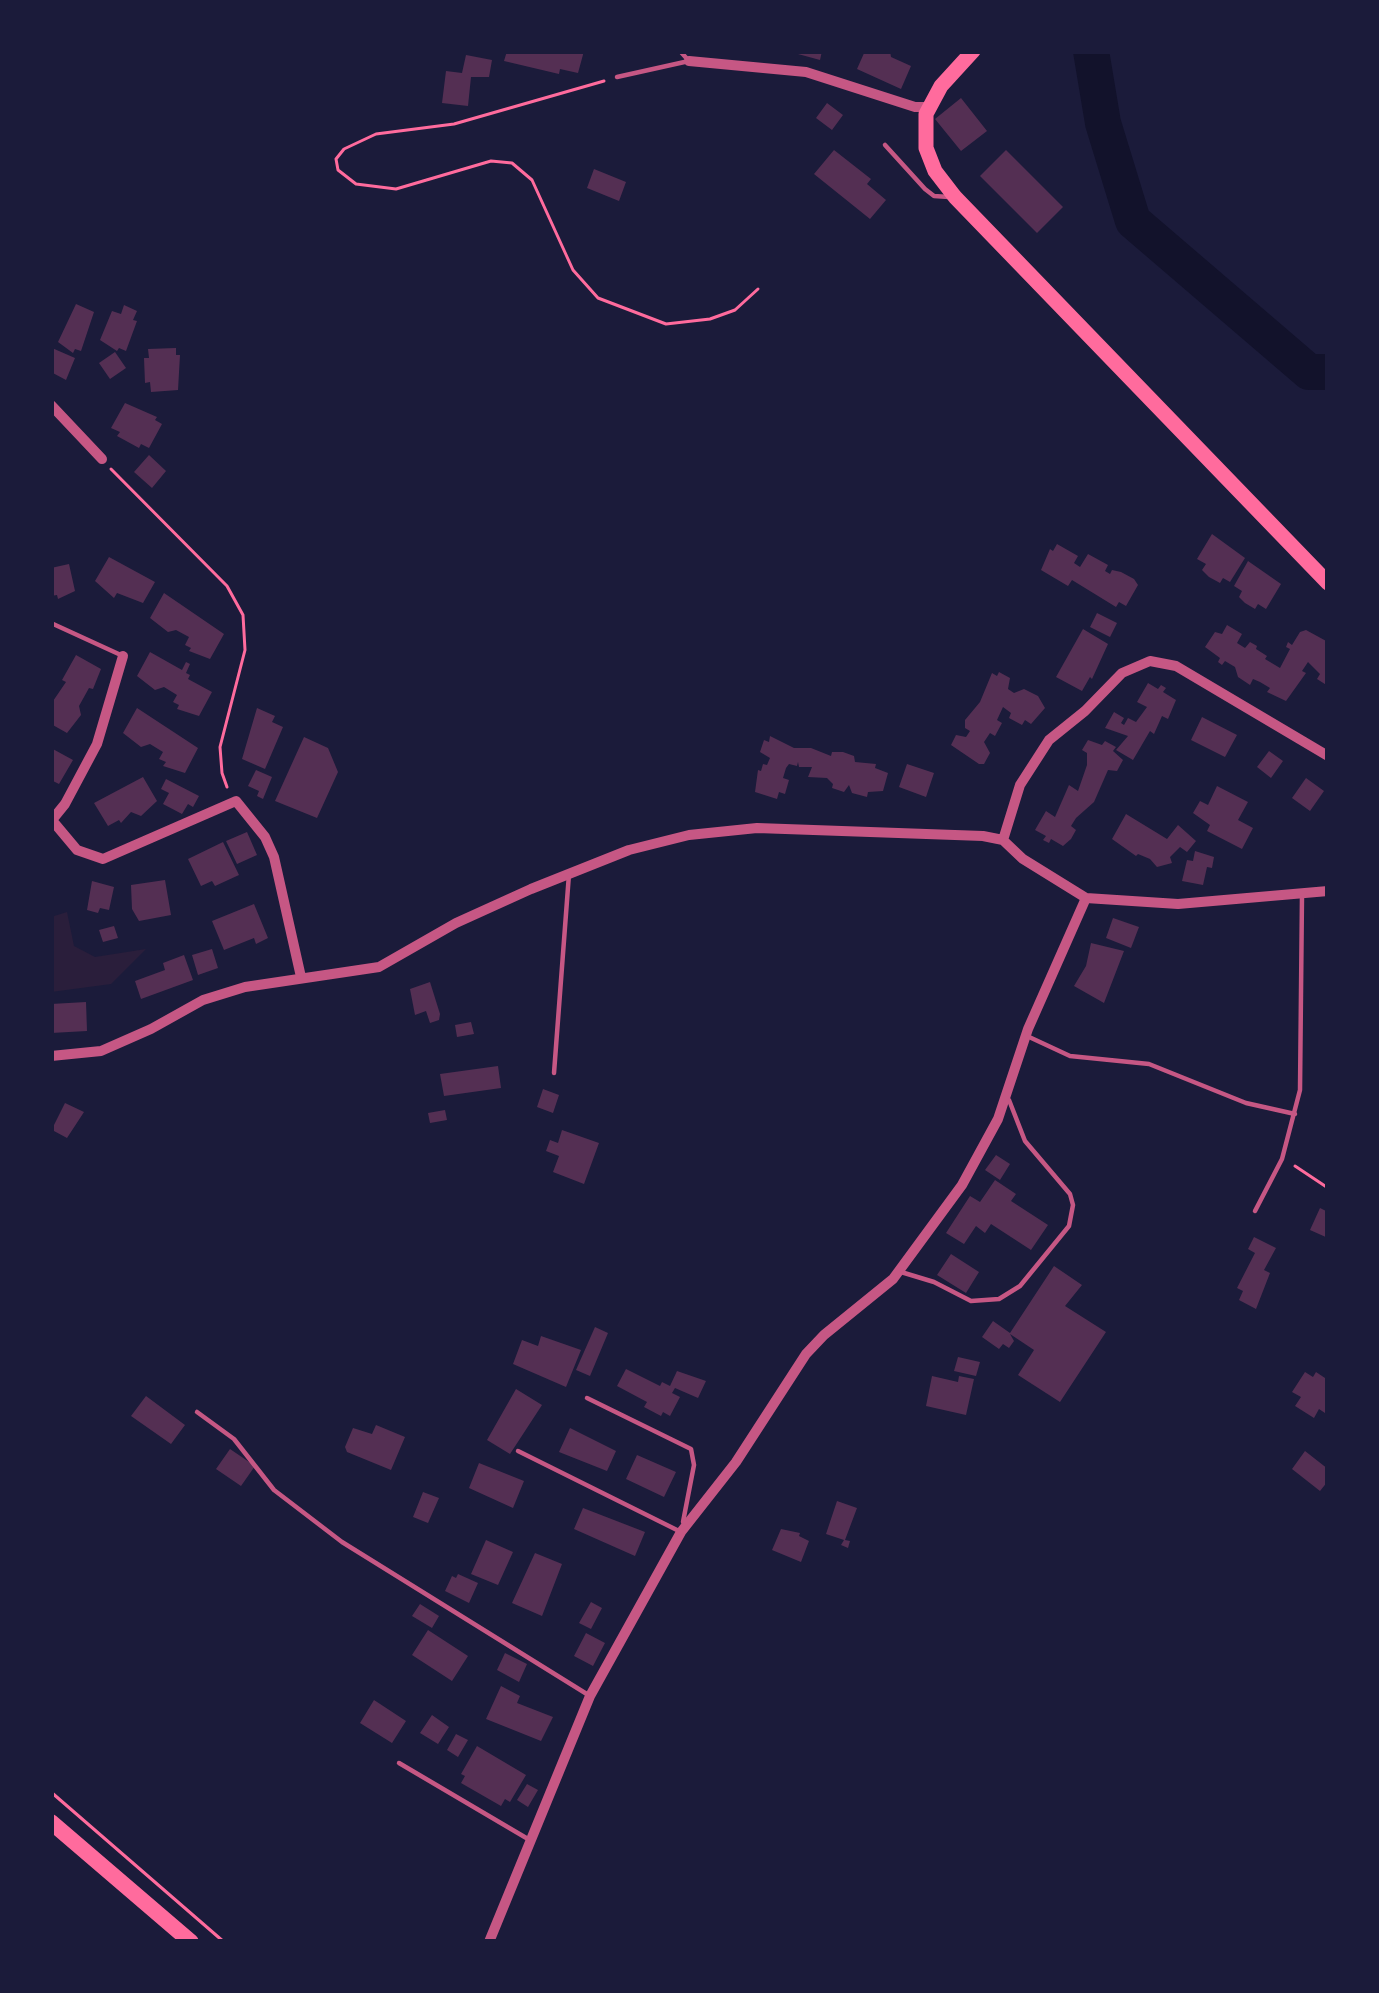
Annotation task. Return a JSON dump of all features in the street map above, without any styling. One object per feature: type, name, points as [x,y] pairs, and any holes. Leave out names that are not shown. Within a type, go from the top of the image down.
[{"type":"main road","points":[[973,51],[929,107],[924,131],[935,171],[1328,583]]},
{"type":"main road","points":[[51,1822],[191,1942]]},
{"type":"street","points":[[684,56],[806,72],[915,107],[929,107]]},
{"type":"street","points":[[51,404],[102,459]]},
{"type":"street","points":[[123,656],[97,744],[65,804],[51,820],[77,850],[103,859],[236,801],[265,837],[274,857],[302,977]]},
{"type":"street","points":[[1003,840],[1020,785],[1049,740],[1085,712],[1122,673],[1150,661],[1176,666],[1328,756]]},
{"type":"street","points":[[51,1056],[101,1051],[203,1000],[245,987],[379,967],[456,923],[569,874],[629,850],[689,835],[757,828],[900,830],[1003,840],[1023,859],[1086,898],[1178,904],[1328,891]]},
{"type":"street","points":[[489,1942],[590,1696],[682,1530],[736,1462],[806,1354],[898,1271],[986,1147],[1026,1035],[1086,898]]},
{"type":"lane","points":[[617,77],[684,56]]},
{"type":"lane","points":[[885,145],[934,196],[955,197]]},
{"type":"lane","points":[[52,623],[123,656]]},
{"type":"lane","points":[[554,1073],[569,874]]},
{"type":"lane","points":[[1255,1211],[1282,1159],[1300,1090],[1302,895]]},
{"type":"lane","points":[[1026,1035],[1070,1056],[1149,1064],[1246,1103],[1295,1114]]},
{"type":"lane","points":[[898,1271],[971,1301],[992,1301],[1020,1286],[1070,1226],[1070,1194],[1025,1141],[1007,1095]]},
{"type":"lane","points":[[518,1451],[682,1530],[694,1465],[691,1450],[587,1398]]},
{"type":"lane","points":[[197,1412],[234,1439],[274,1490],[342,1542],[590,1696]]},
{"type":"lane","points":[[399,1763],[533,1842]]},
{"type":"path","points":[[617,77],[454,124],[376,134],[344,149],[336,159],[338,170],[356,184],[396,189],[491,160],[512,164],[532,180],[573,270],[598,298],[666,325],[710,320],[735,310],[758,289]]},
{"type":"path","points":[[102,459],[227,586],[244,615],[245,650],[220,747],[222,772],[236,801]]},
{"type":"path","points":[[1282,1159],[1328,1188]]},
{"type":"path","points":[[51,1792],[224,1942]]},
{"type":"shaded area","points":[[67,912],[74,946],[95,957],[146,949],[111,984],[51,992],[51,917]]},
{"type":"building","points":[[507,51],[584,51],[578,73],[560,69],[559,74],[504,61]]},
{"type":"building","points":[[787,51],[822,51],[820,60]]},
{"type":"building","points":[[865,51],[890,51],[891,57],[911,66],[901,89],[857,69]]},
{"type":"building","points":[[466,55],[492,60],[489,77],[471,77],[468,106],[442,103],[446,71],[462,73]]},
{"type":"building","points":[[961,98],[987,131],[961,151],[935,119]]},
{"type":"building","points":[[827,103],[843,115],[832,130],[816,118]]},
{"type":"building","points":[[834,150],[871,179],[867,184],[886,200],[870,219],[814,174]]},
{"type":"building","points":[[1006,150],[1063,207],[1037,233],[980,176]]},
{"type":"building","points":[[594,169],[626,182],[619,201],[587,188]]},
{"type":"building","points":[[76,304],[94,312],[81,351],[73,353],[58,342]]},
{"type":"building","points":[[124,305],[137,311],[133,320],[137,321],[126,351],[117,351],[100,340],[112,311],[121,314]]},
{"type":"building","points":[[52,348],[75,358],[66,380],[51,372]]},
{"type":"building","points":[[176,348],[180,355],[178,390],[151,392],[150,382],[145,383],[148,349]]},
{"type":"building","points":[[115,352],[126,368],[110,379],[99,363]]},
{"type":"building","points":[[125,403],[157,417],[162,424],[149,448],[141,444],[139,448],[111,428]]},
{"type":"building","points":[[149,455],[166,471],[152,488],[134,472]]},
{"type":"building","points":[[1212,534],[1245,558],[1230,582],[1209,577],[1202,570],[1206,564],[1197,559]]},
{"type":"building","points":[[1057,544],[1078,556],[1074,563],[1080,567],[1088,554],[1108,565],[1105,571],[1110,574],[1112,570],[1134,579],[1138,585],[1126,606],[1119,602],[1116,607],[1072,580],[1068,586],[1041,570]]},
{"type":"building","points":[[109,557],[155,582],[143,603],[117,593],[114,598],[95,581]]},
{"type":"building","points":[[1248,561],[1281,584],[1266,609],[1245,603],[1239,597],[1242,591],[1234,586]]},
{"type":"building","points":[[69,564],[75,591],[58,599],[51,596],[51,568]]},
{"type":"building","points":[[164,593],[224,634],[210,659],[189,651],[185,645],[189,637],[176,630],[168,632],[150,618]]},
{"type":"building","points":[[1097,613],[1117,623],[1110,637],[1090,627]]},
{"type":"building","points":[[1227,625],[1242,634],[1237,643],[1245,648],[1250,642],[1257,646],[1265,659],[1280,668],[1290,649],[1288,642],[1292,645],[1300,632],[1306,630],[1328,642],[1328,686],[1317,679],[1320,674],[1308,662],[1302,671],[1306,673],[1286,701],[1267,692],[1270,688],[1260,682],[1253,679],[1250,685],[1238,677],[1235,667],[1225,661],[1222,665],[1205,647]]},
{"type":"building","points":[[1083,629],[1108,644],[1082,691],[1056,677]]},
{"type":"building","points":[[150,652],[182,670],[186,662],[190,664],[188,679],[212,692],[199,716],[177,709],[179,705],[173,702],[177,695],[164,687],[155,690],[137,676]]},
{"type":"building","points":[[76,655],[101,669],[79,706],[81,715],[67,733],[51,724],[51,704]]},
{"type":"building","points":[[999,672],[1010,678],[1008,689],[1014,693],[1024,689],[1038,696],[1045,708],[1031,724],[1025,720],[1022,725],[1009,718],[1011,713],[1003,707],[995,736],[990,733],[984,742],[990,753],[979,764],[951,745],[956,735],[966,737],[970,731],[965,720],[980,702],[992,673],[997,676]]},
{"type":"building","points":[[1148,683],[1166,688],[1163,692],[1176,700],[1168,719],[1162,716],[1133,760],[1116,750],[1128,736],[1105,728],[1114,712],[1124,718],[1124,725],[1128,718],[1136,722],[1147,707],[1137,702]]},
{"type":"building","points":[[137,708],[198,748],[185,773],[163,766],[166,762],[159,759],[163,752],[150,744],[141,747],[123,733]]},
{"type":"building","points":[[257,708],[275,716],[272,722],[283,727],[265,769],[242,759]]},
{"type":"building","points":[[1202,717],[1237,735],[1225,757],[1191,740]]},
{"type":"building","points":[[770,736],[794,748],[831,756],[843,752],[854,756],[855,762],[876,764],[875,768],[888,773],[883,791],[868,792],[867,797],[852,793],[849,785],[844,792],[832,788],[827,778],[808,777],[812,767],[799,767],[798,762],[786,768],[785,794],[779,792],[777,799],[755,792],[758,770],[770,758],[760,752]]},
{"type":"building","points":[[304,737],[328,748],[338,772],[317,818],[275,801]]},
{"type":"building","points":[[1088,740],[1116,747],[1113,751],[1123,760],[1117,771],[1108,770],[1094,802],[1076,818],[1071,839],[1063,846],[1051,839],[1049,843],[1035,830],[1046,811],[1055,817],[1069,785],[1078,791],[1087,765],[1087,753],[1082,750]]},
{"type":"building","points":[[51,748],[73,760],[59,784],[51,780]]},
{"type":"building","points":[[1269,751],[1283,761],[1271,778],[1257,767]]},
{"type":"building","points":[[907,764],[934,773],[926,797],[899,787]]},
{"type":"building","points":[[256,770],[272,777],[263,799],[248,786]]},
{"type":"building","points":[[143,777],[157,801],[141,816],[131,812],[121,823],[108,826],[94,803]]},
{"type":"building","points":[[1306,778],[1324,791],[1310,811],[1292,798]]},
{"type":"building","points":[[166,779],[199,796],[193,807],[188,804],[182,814],[163,804],[169,793],[161,789]]},
{"type":"building","points":[[1217,786],[1248,802],[1238,820],[1253,828],[1242,849],[1207,831],[1210,825],[1193,813],[1200,801],[1208,805]]},
{"type":"building","points":[[1126,814],[1167,839],[1178,825],[1196,841],[1187,852],[1180,847],[1170,857],[1172,863],[1157,867],[1112,839]]},
{"type":"building","points":[[247,832],[257,855],[237,864],[226,841]]},
{"type":"building","points":[[223,842],[239,875],[215,886],[212,881],[201,886],[188,859]]},
{"type":"building","points":[[1195,851],[1214,857],[1203,885],[1182,881],[1187,860],[1193,861]]},
{"type":"building","points":[[165,880],[171,915],[139,921],[132,909],[131,885]]},
{"type":"building","points":[[92,881],[114,887],[109,910],[87,910]]},
{"type":"building","points":[[254,904],[268,938],[256,944],[254,938],[224,950],[212,921]]},
{"type":"building","points":[[1113,918],[1139,927],[1131,948],[1106,938]]},
{"type":"building","points":[[114,926],[118,938],[103,942],[99,930]]},
{"type":"building","points":[[1091,943],[1124,951],[1104,1003],[1074,986],[1086,966]]},
{"type":"building","points":[[212,949],[218,968],[198,975],[192,955]]},
{"type":"building","points":[[184,955],[193,980],[141,999],[135,981],[165,970],[163,963]]},
{"type":"building","points":[[430,982],[440,1014],[439,1020],[430,1023],[426,1011],[415,1015],[410,989]]},
{"type":"building","points":[[86,1002],[87,1031],[51,1033],[51,1004]]},
{"type":"building","points":[[471,1022],[474,1034],[457,1037],[455,1025]]},
{"type":"building","points":[[498,1066],[501,1088],[444,1096],[440,1074]]},
{"type":"building","points":[[543,1089],[559,1095],[553,1113],[537,1107]]},
{"type":"building","points":[[65,1103],[84,1112],[67,1138],[54,1131]]},
{"type":"building","points":[[445,1110],[447,1120],[430,1123],[428,1113]]},
{"type":"building","points":[[562,1130],[599,1143],[584,1184],[553,1172],[559,1156],[546,1151],[550,1140],[558,1143]]},
{"type":"building","points":[[996,1155],[1010,1164],[1000,1180],[985,1170]]},
{"type":"building","points":[[995,1180],[1016,1194],[1011,1201],[1048,1225],[1031,1250],[991,1224],[985,1233],[976,1226],[964,1244],[946,1233],[970,1196],[980,1202]]},
{"type":"building","points":[[1320,1208],[1328,1212],[1328,1238],[1310,1230]]},
{"type":"building","points":[[1254,1237],[1276,1248],[1264,1270],[1270,1273],[1256,1309],[1239,1300],[1243,1291],[1237,1288],[1255,1253],[1248,1249]]},
{"type":"building","points":[[951,1254],[979,1272],[966,1293],[937,1275]]},
{"type":"building","points":[[1054,1266],[1082,1285],[1065,1306],[1106,1332],[1060,1402],[1018,1375],[1034,1350],[1010,1334],[1014,1341],[1009,1348],[1003,1344],[999,1349],[982,1337],[993,1321],[1010,1333]]},
{"type":"building","points":[[595,1327],[608,1333],[590,1376],[576,1370]]},
{"type":"building","points":[[541,1336],[581,1350],[566,1387],[513,1364],[522,1340],[538,1346]]},
{"type":"building","points":[[958,1357],[980,1362],[976,1376],[954,1371]]},
{"type":"building","points":[[626,1369],[660,1386],[662,1382],[670,1386],[677,1371],[706,1381],[698,1398],[675,1388],[672,1393],[680,1397],[670,1416],[663,1412],[661,1416],[644,1407],[647,1402],[617,1386]]},
{"type":"building","points":[[1305,1372],[1313,1377],[1316,1372],[1328,1380],[1328,1415],[1319,1409],[1314,1418],[1295,1406],[1301,1397],[1292,1392]]},
{"type":"building","points":[[932,1376],[958,1382],[959,1376],[974,1379],[966,1415],[926,1406]]},
{"type":"building","points":[[516,1389],[542,1405],[510,1454],[487,1440]]},
{"type":"building","points":[[146,1396],[185,1425],[171,1444],[131,1416]]},
{"type":"building","points":[[376,1425],[405,1437],[391,1470],[345,1447],[353,1428],[372,1434]]},
{"type":"building","points":[[570,1428],[616,1451],[607,1471],[559,1452]]},
{"type":"building","points":[[230,1449],[255,1466],[241,1486],[216,1469]]},
{"type":"building","points":[[1305,1451],[1328,1469],[1328,1481],[1320,1491],[1292,1469]]},
{"type":"building","points":[[637,1455],[676,1472],[664,1497],[626,1479]]},
{"type":"building","points":[[479,1463],[524,1481],[513,1508],[469,1488]]},
{"type":"building","points":[[423,1492],[439,1498],[428,1523],[413,1517]]},
{"type":"building","points":[[837,1501],[857,1508],[845,1540],[850,1541],[848,1548],[841,1545],[844,1540],[826,1534]]},
{"type":"building","points":[[583,1508],[645,1532],[635,1556],[574,1529]]},
{"type":"building","points":[[781,1529],[800,1533],[809,1541],[801,1562],[772,1550]]},
{"type":"building","points":[[486,1540],[513,1552],[498,1585],[471,1574]]},
{"type":"building","points":[[535,1553],[562,1564],[542,1616],[512,1603]]},
{"type":"building","points":[[458,1574],[478,1583],[469,1603],[445,1591]]},
{"type":"building","points":[[591,1602],[602,1608],[591,1629],[579,1623]]},
{"type":"building","points":[[420,1604],[439,1616],[432,1628],[412,1616]]},
{"type":"building","points":[[428,1630],[468,1656],[452,1681],[412,1655]]},
{"type":"building","points":[[586,1633],[605,1643],[593,1666],[574,1656]]},
{"type":"building","points":[[505,1653],[527,1664],[519,1682],[497,1670]]},
{"type":"building","points":[[501,1686],[520,1696],[517,1703],[553,1717],[541,1741],[486,1719]]},
{"type":"building","points":[[374,1700],[406,1721],[392,1743],[360,1723]]},
{"type":"building","points":[[432,1715],[449,1727],[438,1744],[420,1733]]},
{"type":"building","points":[[456,1734],[468,1740],[458,1757],[447,1750]]},
{"type":"building","points":[[477,1746],[526,1775],[510,1802],[505,1799],[501,1806],[461,1783]]},
{"type":"building","points":[[527,1784],[538,1790],[528,1807],[517,1800]]},
{"type":"waterway","points":[[1091,51],[1103,123],[1133,221],[1309,372],[1328,372]]}]
